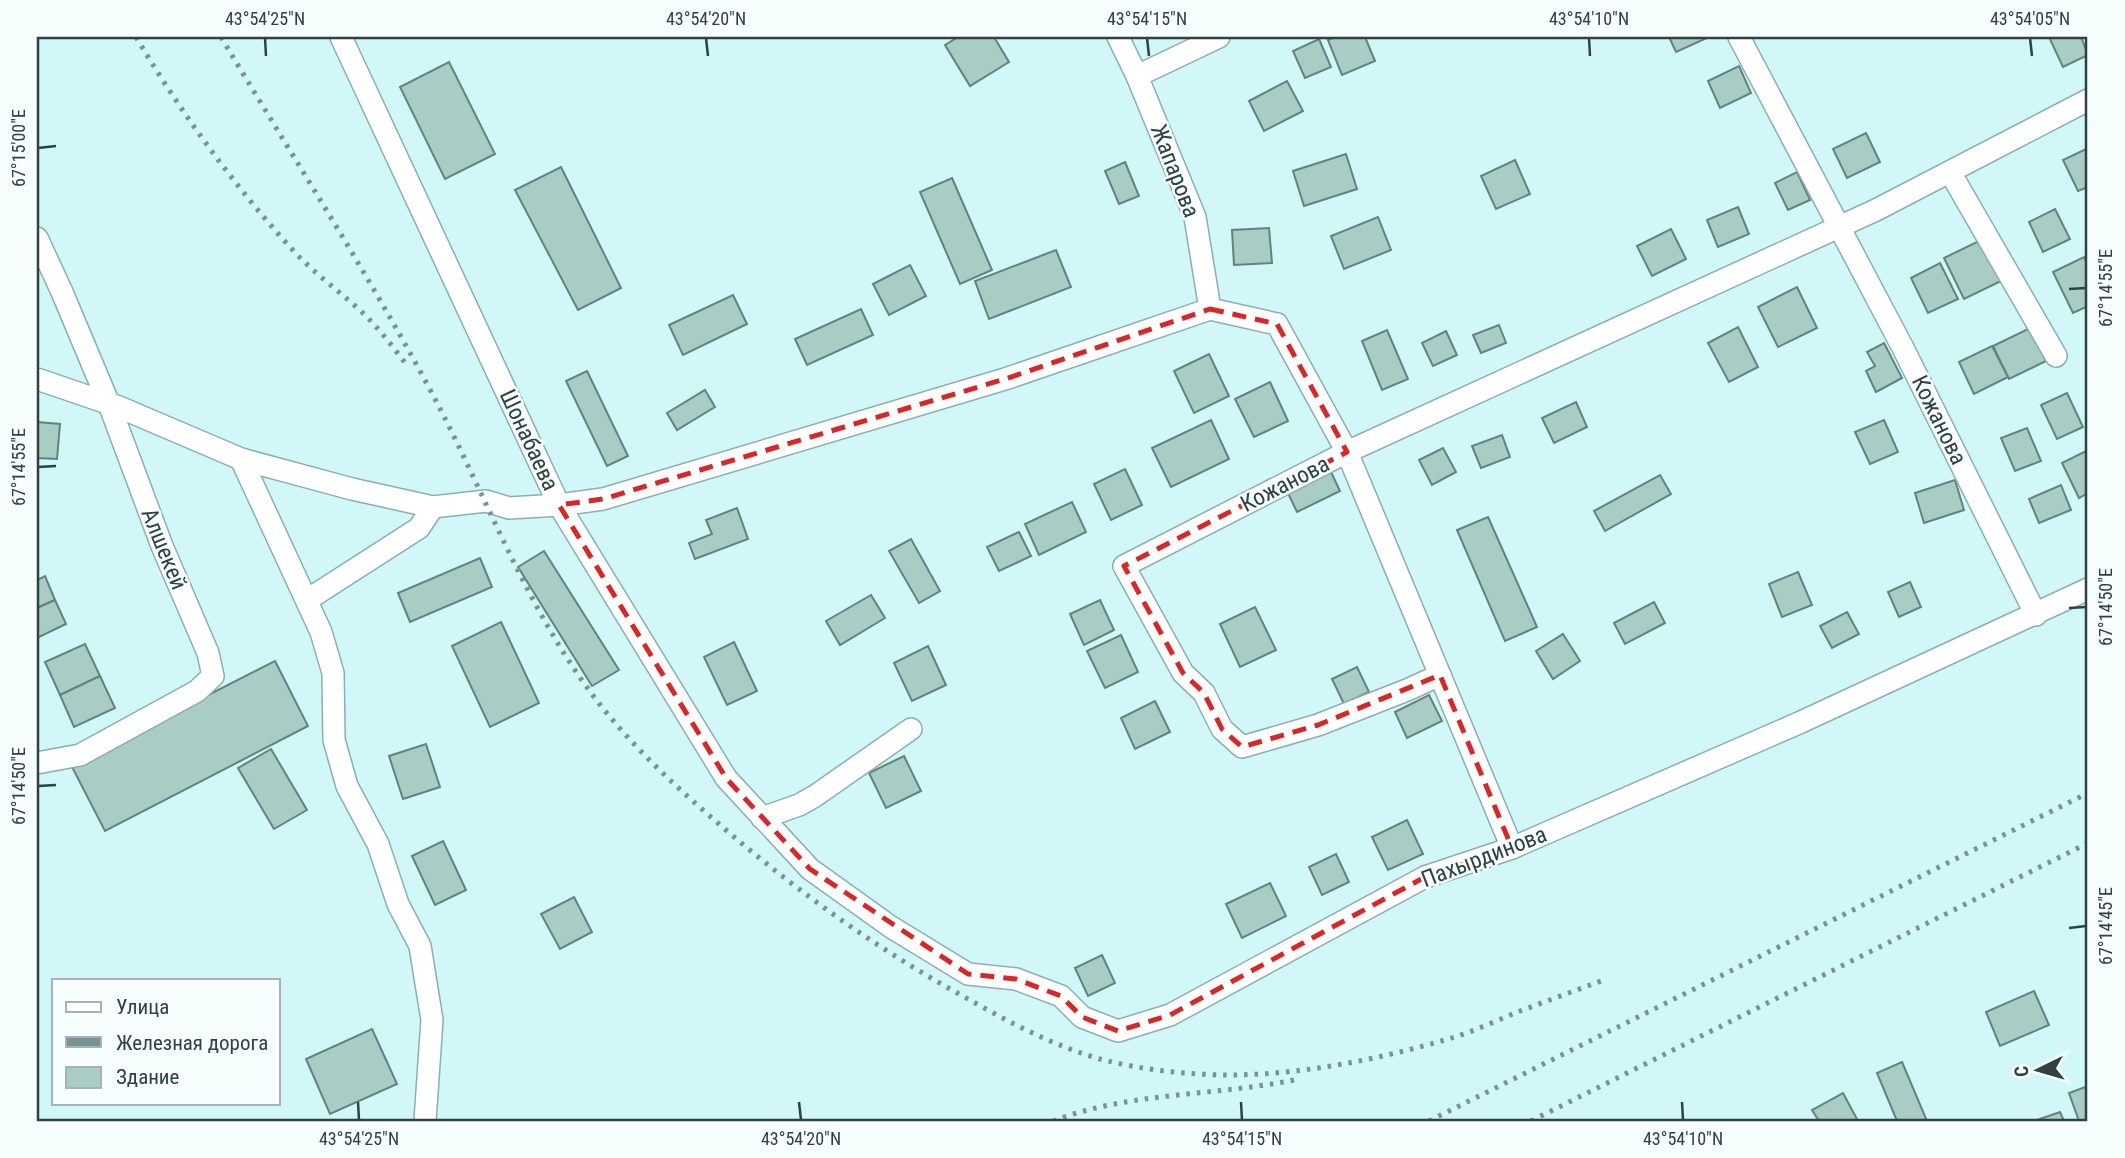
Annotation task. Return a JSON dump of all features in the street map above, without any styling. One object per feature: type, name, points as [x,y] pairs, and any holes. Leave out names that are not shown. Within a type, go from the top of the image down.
[{"type":"street","name":"Шонабаева","points":[[341,37],[559,505],[726,778],[810,869],[891,927]]},
{"type":"street","name":"Жапарова","points":[[1118,37],[1137,76],[1195,217],[1210,309]]},
{"type":"street","points":[[1137,76],[1219,37]]},
{"type":"street","name":"Кожанова","points":[[1739,37],[1903,348],[2036,615]]},
{"type":"street","name":"Кожанова","points":[[1440,675],[1318,725],[1242,747],[1222,729],[1204,693],[1183,673],[1124,566],[1348,452],[1839,227],[2088,100]]},
{"type":"street","points":[[1950,172],[2056,356]]},
{"type":"street","name":"Алшекей","points":[[37,238],[108,404],[162,546],[208,653],[213,676],[197,691],[80,755],[37,763]]},
{"type":"street","points":[[37,379],[108,404],[241,458],[352,489],[433,507],[486,500],[509,508],[603,499],[992,383],[1210,309],[1277,324],[1348,452],[1513,848]]},
{"type":"street","points":[[241,458],[321,632],[333,673],[334,740],[347,786],[378,844],[398,904],[420,946],[432,1020],[425,1121]]},
{"type":"street","points":[[306,600],[419,528],[433,507]]},
{"type":"street","name":"Пахырдинова","points":[[891,927],[968,974],[1016,979],[1061,996],[1082,1017],[1118,1031],[1171,1015],[1425,877],[1513,848],[1811,717],[2088,589]]},
{"type":"street","points":[[762,818],[807,801],[911,729]]},
{"type":"highlighted area","points":[[1210,309],[1277,324],[1347,452],[1124,566],[1183,673],[1204,693],[1222,729],[1242,747],[1318,725],[1440,675],[1512,848],[1425,877],[1170,1015],[1118,1031],[1082,1017],[1061,996],[1016,979],[968,974],[810,869],[726,778],[559,505],[603,499],[1005,379]]},
{"type":"building","points":[[958,37],[994,37],[1009,62],[970,86],[945,45]]},
{"type":"building","points":[[1335,37],[1365,37],[1375,61],[1342,75],[1328,40]]},
{"type":"building","points":[[1669,37],[1706,37],[1707,38],[1676,52]]},
{"type":"building","points":[[2049,37],[2081,37],[2088,55],[2063,67]]},
{"type":"building","points":[[1319,39],[1331,67],[1305,78],[1293,51]]},
{"type":"building","points":[[449,62],[495,154],[445,179],[400,87]]},
{"type":"building","points":[[1739,66],[1751,93],[1720,108],[1708,81]]},
{"type":"building","points":[[1287,81],[1303,111],[1264,131],[1249,101]]},
{"type":"building","points":[[1866,133],[1880,162],[1847,178],[1833,149]]},
{"type":"building","points":[[2086,149],[2088,187],[2078,191],[2063,160]]},
{"type":"building","points":[[1346,154],[1357,189],[1304,206],[1293,171]]},
{"type":"building","points":[[1515,160],[1530,194],[1496,209],[1481,176]]},
{"type":"building","points":[[1125,162],[1139,196],[1119,204],[1105,171]]},
{"type":"building","points":[[561,167],[621,288],[578,310],[515,190]]},
{"type":"building","points":[[1797,172],[1810,200],[1788,210],[1775,183]]},
{"type":"building","points":[[952,178],[992,270],[960,284],[920,192]]},
{"type":"building","points":[[1738,207],[1749,234],[1718,247],[1707,220]]},
{"type":"building","points":[[2055,209],[2070,239],[2043,252],[2029,222]]},
{"type":"building","points":[[1378,217],[1391,250],[1344,269],[1331,236]]},
{"type":"building","points":[[1269,228],[1272,263],[1234,265],[1232,230]]},
{"type":"building","points":[[1671,229],[1686,259],[1652,276],[1637,246]]},
{"type":"building","points":[[1981,240],[2001,281],[1964,299],[1944,258]]},
{"type":"building","points":[[1056,250],[1071,287],[989,319],[975,281]]},
{"type":"building","points":[[2084,257],[2088,266],[2088,306],[2073,313],[2053,272]]},
{"type":"building","points":[[1940,263],[1958,299],[1928,313],[1911,278]]},
{"type":"building","points":[[910,265],[926,296],[889,315],[873,284]]},
{"type":"building","points":[[1797,287],[1817,328],[1778,347],[1758,307]]},
{"type":"building","points":[[733,295],[747,324],[683,355],[669,325]]},
{"type":"building","points":[[861,309],[873,335],[807,365],[795,339]]},
{"type":"building","points":[[1499,325],[1506,343],[1481,353],[1473,335]]},
{"type":"building","points":[[1738,327],[1758,367],[1729,382],[1708,343]]},
{"type":"building","points":[[2030,328],[2046,361],[2009,379],[1993,346]]},
{"type":"building","points":[[1387,330],[1408,379],[1382,390],[1362,341]]},
{"type":"building","points":[[1446,331],[1457,355],[1433,366],[1422,343]]},
{"type":"building","points":[[1884,343],[1902,378],[1876,392],[1866,371],[1875,366],[1867,352]]},
{"type":"building","points":[[1992,346],[2008,377],[1974,394],[1959,362]]},
{"type":"building","points":[[1209,354],[1229,396],[1194,413],[1174,371]]},
{"type":"building","points":[[587,371],[628,456],[607,466],[566,381]]},
{"type":"building","points":[[1270,382],[1288,421],[1254,437],[1235,399]]},
{"type":"building","points":[[705,390],[715,407],[677,430],[667,413]]},
{"type":"building","points":[[2067,393],[2083,427],[2057,439],[2041,405]]},
{"type":"building","points":[[1576,402],[1587,427],[1554,443],[1542,418]]},
{"type":"building","points":[[1211,420],[1229,459],[1171,487],[1152,448]]},
{"type":"building","points":[[1884,420],[1898,452],[1870,464],[1855,432]]},
{"type":"building","points":[[37,422],[60,424],[57,459],[37,458]]},
{"type":"building","points":[[2027,428],[2041,461],[2015,471],[2001,438]]},
{"type":"building","points":[[1502,435],[1510,457],[1481,468],[1472,446]]},
{"type":"building","points":[[1443,448],[1456,472],[1432,485],[1419,460]]},
{"type":"building","points":[[2088,450],[2088,493],[2079,498],[2062,463]]},
{"type":"building","points":[[1125,469],[1142,505],[1111,520],[1094,484]]},
{"type":"building","points":[[1330,470],[1340,491],[1297,512],[1287,491]]},
{"type":"building","points":[[1660,475],[1671,494],[1605,531],[1594,511]]},
{"type":"building","points":[[1955,480],[1964,510],[1924,523],[1915,493]]},
{"type":"building","points":[[2061,485],[2071,510],[2039,523],[2029,499]]},
{"type":"building","points":[[1072,502],[1086,532],[1039,555],[1025,524]]},
{"type":"building","points":[[737,508],[748,539],[695,559],[689,543],[712,534],[706,520]]},
{"type":"building","points":[[1488,517],[1537,627],[1505,641],[1457,530]]},
{"type":"building","points":[[1019,532],[1031,556],[999,571],[987,547]]},
{"type":"building","points":[[911,539],[940,591],[919,603],[889,551]]},
{"type":"building","points":[[544,551],[619,670],[592,686],[518,567]]},
{"type":"building","points":[[480,558],[492,587],[410,622],[398,593]]},
{"type":"building","points":[[1798,572],[1812,605],[1782,617],[1769,584]]},
{"type":"building","points":[[45,576],[55,600],[37,608],[37,580]]},
{"type":"building","points":[[1910,582],[1921,607],[1899,617],[1888,592]]},
{"type":"building","points":[[871,595],[885,618],[840,645],[826,621]]},
{"type":"building","points":[[55,600],[66,624],[37,638],[37,608]]},
{"type":"building","points":[[1100,600],[1114,630],[1084,645],[1070,614]]},
{"type":"building","points":[[1654,602],[1665,623],[1625,644],[1614,623]]},
{"type":"building","points":[[1255,607],[1276,650],[1240,667],[1220,624]]},
{"type":"building","points":[[1847,612],[1859,634],[1832,648],[1820,626]]},
{"type":"building","points":[[501,622],[539,703],[490,727],[452,646]]},
{"type":"building","points":[[1563,634],[1580,661],[1553,679],[1536,651]]},
{"type":"building","points":[[1121,635],[1138,672],[1105,688],[1087,651]]},
{"type":"building","points":[[734,642],[757,691],[727,705],[704,657]]},
{"type":"building","points":[[85,644],[100,676],[60,695],[45,662]]},
{"type":"building","points":[[928,646],[946,685],[912,701],[894,663]]},
{"type":"building","points":[[275,661],[308,726],[105,831],[71,765]]},
{"type":"building","points":[[1357,667],[1369,692],[1344,704],[1332,679]]},
{"type":"building","points":[[100,676],[115,708],[74,727],[60,695]]},
{"type":"building","points":[[1429,695],[1442,721],[1407,738],[1395,712]]},
{"type":"building","points":[[1155,701],[1170,732],[1135,749],[1121,718]]},
{"type":"building","points":[[426,744],[440,787],[403,799],[389,756]]},
{"type":"building","points":[[271,749],[307,810],[274,829],[238,768]]},
{"type":"building","points":[[904,756],[921,791],[886,808],[869,773]]},
{"type":"building","points":[[1407,820],[1423,854],[1388,870],[1372,837]]},
{"type":"building","points":[[443,841],[466,890],[435,905],[412,856]]},
{"type":"building","points":[[1336,854],[1349,882],[1322,895],[1309,867]]},
{"type":"building","points":[[1270,883],[1286,916],[1242,938],[1226,904]]},
{"type":"building","points":[[574,897],[592,932],[560,949],[541,914]]},
{"type":"building","points":[[1102,955],[1115,983],[1088,996],[1075,968]]},
{"type":"building","points":[[2034,991],[2049,1025],[2000,1046],[1986,1012]]},
{"type":"building","points":[[372,1029],[397,1084],[330,1114],[306,1059]]},
{"type":"building","points":[[1902,1062],[1927,1121],[1897,1121],[1877,1073]]},
{"type":"building","points":[[2088,1086],[2088,1121],[2079,1121],[2069,1093]]},
{"type":"building","points":[[1843,1093],[1858,1121],[1819,1121],[1812,1110]]},
{"type":"building","points":[[2060,1112],[2064,1121],[2034,1121]]},
{"type":"railway","points":[[136,37],[170,92],[248,198],[299,256],[371,321],[406,364]]},
{"type":"railway","points":[[221,37],[410,353],[550,631],[598,702],[626,735],[687,796],[776,871],[866,937],[929,977],[1064,1047],[1116,1063],[1200,1074],[1290,1072],[1375,1058],[1458,1036],[1601,981]]},
{"type":"railway","points":[[1429,1121],[2088,793]]},
{"type":"railway","points":[[1531,1121],[2088,843]]},
{"type":"railway","points":[[1053,1121],[1111,1105],[1294,1080]]}]
